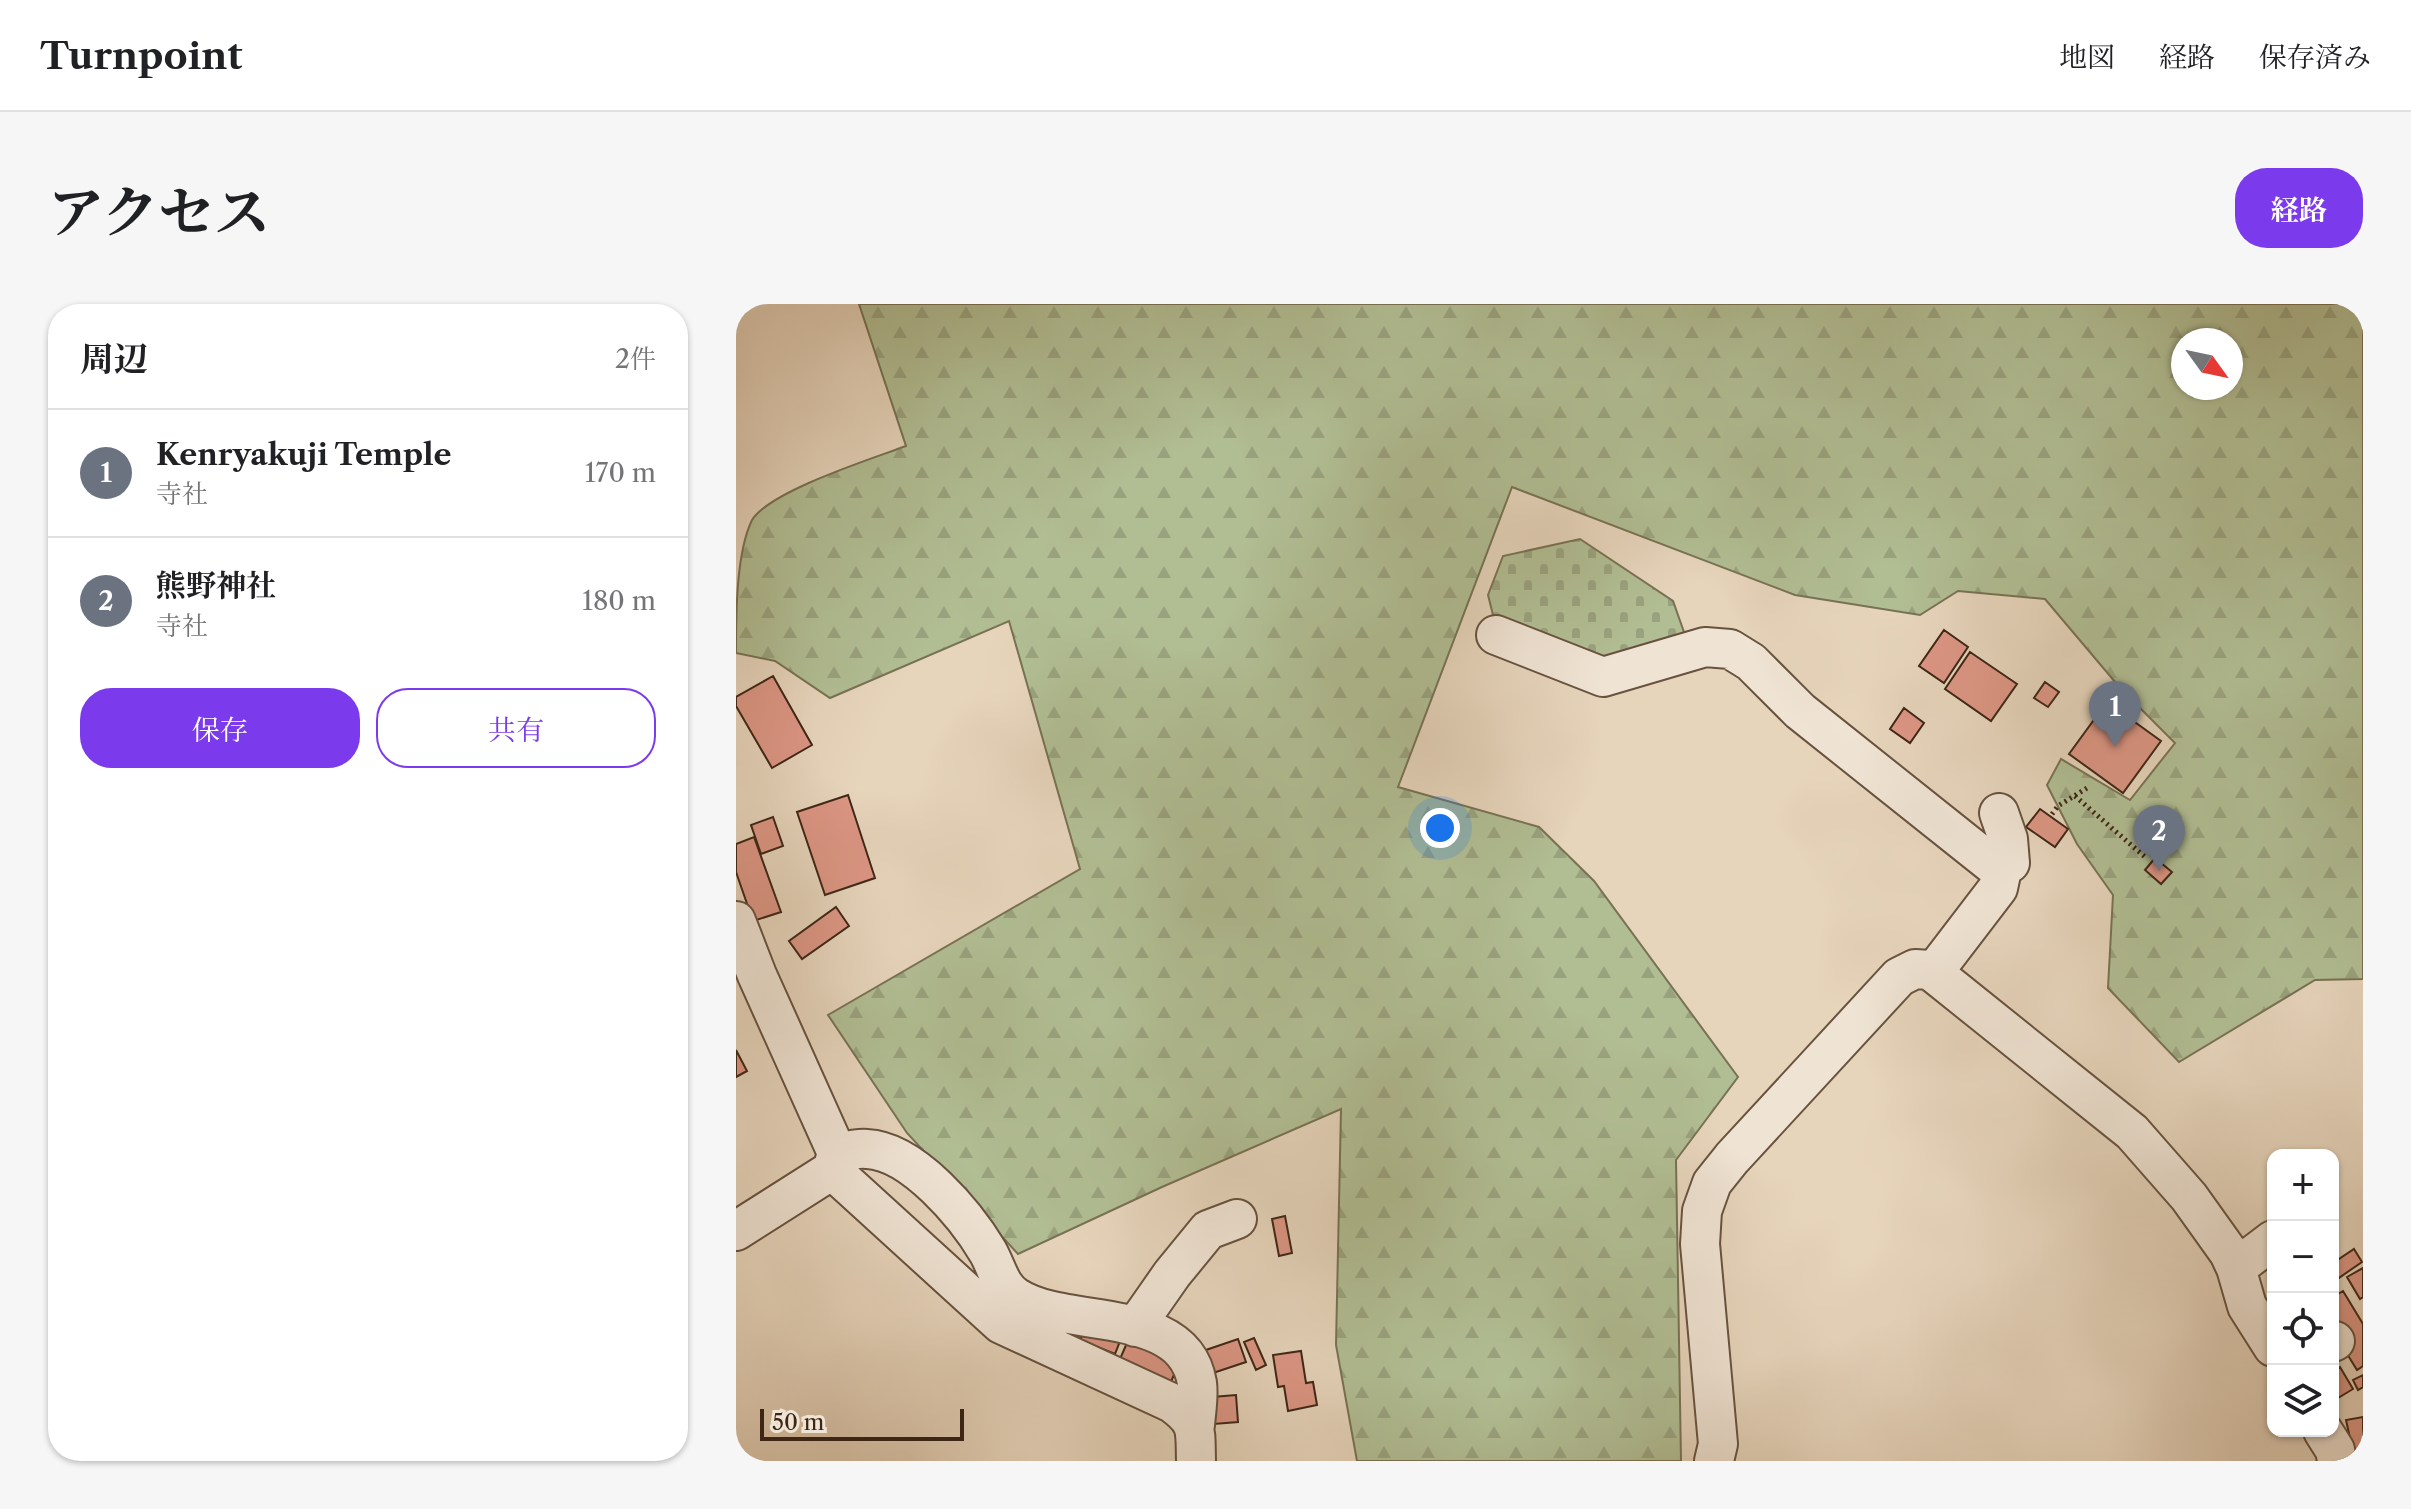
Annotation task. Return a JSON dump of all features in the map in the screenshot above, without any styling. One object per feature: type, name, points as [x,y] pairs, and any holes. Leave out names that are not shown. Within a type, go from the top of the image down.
[{"type":"street","points":[[1496,635],[1603,677],[1705,647],[1730,649],[1751,662],[1800,711],[1997,868],[2005,868],[2043,824]]},
{"type":"street","points":[[1933,973],[1998,888],[2005,868],[2008,839],[1999,813]]},
{"type":"street","points":[[736,921],[834,1161],[1001,1324],[1172,1403],[1196,1443]]},
{"type":"street","points":[[1714,1461],[1718,1444],[1700,1244],[1702,1211],[1712,1183],[1899,977],[1915,969],[1930,970],[2132,1132],[2189,1197],[2236,1268],[2247,1306],[2267,1338]]},
{"type":"street","points":[[736,1231],[834,1161],[866,1148],[887,1153],[935,1184],[978,1236],[1003,1285],[1014,1296],[1033,1306],[1157,1333],[1177,1346],[1188,1357],[1197,1383],[1196,1443]]},
{"type":"street","points":[[1135,1327],[1208,1230],[1237,1219]]},
{"type":"street","points":[[2236,1268],[2267,1245]]},
{"type":"street","points":[[2327,1437],[2335,1450],[2337,1461]]},
{"type":"path","points":[[2043,824],[2087,788]]},
{"type":"path","points":[[2075,796],[2145,857]]},
{"type":"green space","points":[[859,304],[2363,304],[2363,979],[2315,980],[2179,1062],[2108,988],[2113,895],[2077,844],[2047,785],[2061,759],[2130,800],[2175,743],[2121,689],[2045,599],[1958,591],[1920,615],[1795,595],[1512,487],[1398,787],[1539,827],[1594,881],[1738,1077],[1676,1160],[1681,1461],[1357,1461],[1336,1345],[1341,1109],[1018,1254],[907,1133],[828,1015],[1080,869],[1009,621],[830,698],[775,661],[736,653],[740,567],[752,520],[779,498],[847,467],[906,446]]},
{"type":"green space","points":[[1580,539],[1673,601],[1685,635],[1614,661],[1493,615],[1488,595],[1503,556]]},
{"type":"building","points":[[1944,630],[1968,647],[1944,683],[1919,666]]},
{"type":"building","points":[[1970,652],[2017,684],[1991,721],[1945,689]]},
{"type":"building","points":[[773,676],[812,745],[772,768],[736,706],[736,697]]},
{"type":"building","points":[[2045,682],[2059,692],[2048,707],[2034,698]]},
{"type":"building","points":[[2107,702],[2161,741],[2123,793],[2069,754]]},
{"type":"building","points":[[1904,708],[1924,723],[1910,743],[1890,729]]},
{"type":"building","points":[[848,795],[875,878],[825,895],[797,812]]},
{"type":"building","points":[[2040,809],[2068,829],[2055,847],[2026,827]]},
{"type":"building","points":[[773,817],[783,846],[761,854],[751,825]]},
{"type":"building","points":[[754,837],[781,912],[753,921],[736,872],[736,844]]},
{"type":"building","points":[[2155,858],[2172,872],[2161,884],[2145,870]]},
{"type":"building","points":[[836,907],[849,926],[802,959],[789,941]]},
{"type":"building","points":[[736,1050],[747,1071],[736,1077]]},
{"type":"building","points":[[1285,1216],[1292,1253],[1279,1256],[1272,1219]]},
{"type":"building","points":[[2354,1249],[2362,1262],[2339,1278],[2339,1259]]},
{"type":"building","points":[[2363,1268],[2363,1297],[2360,1299],[2347,1277]]},
{"type":"building","points":[[2343,1291],[2363,1324],[2363,1366],[2357,1370],[2339,1341],[2339,1293]]},
{"type":"building","points":[[1087,1323],[1122,1336],[1115,1354],[1080,1340]]},
{"type":"building","points":[[1129,1338],[1180,1360],[1171,1382],[1120,1359]]},
{"type":"building","points":[[1254,1338],[1266,1365],[1256,1370],[1244,1342]]},
{"type":"building","points":[[1238,1339],[1246,1362],[1210,1374],[1203,1351]]},
{"type":"building","points":[[1301,1351],[1306,1383],[1313,1382],[1317,1405],[1288,1411],[1284,1386],[1278,1387],[1273,1355]]},
{"type":"building","points":[[2339,1368],[2353,1389],[2339,1397]]},
{"type":"building","points":[[2363,1375],[2363,1387],[2358,1390],[2353,1380]]},
{"type":"building","points":[[1236,1395],[1238,1422],[1214,1424],[1212,1397]]},
{"type":"building","points":[[2363,1417],[2363,1450],[2353,1452],[2346,1420]]},
{"type":"place","name":"Kenryakuji Temple","points":[[2115,747]]},
{"type":"place","name":"熊野神社","points":[[2159,871]]}]
